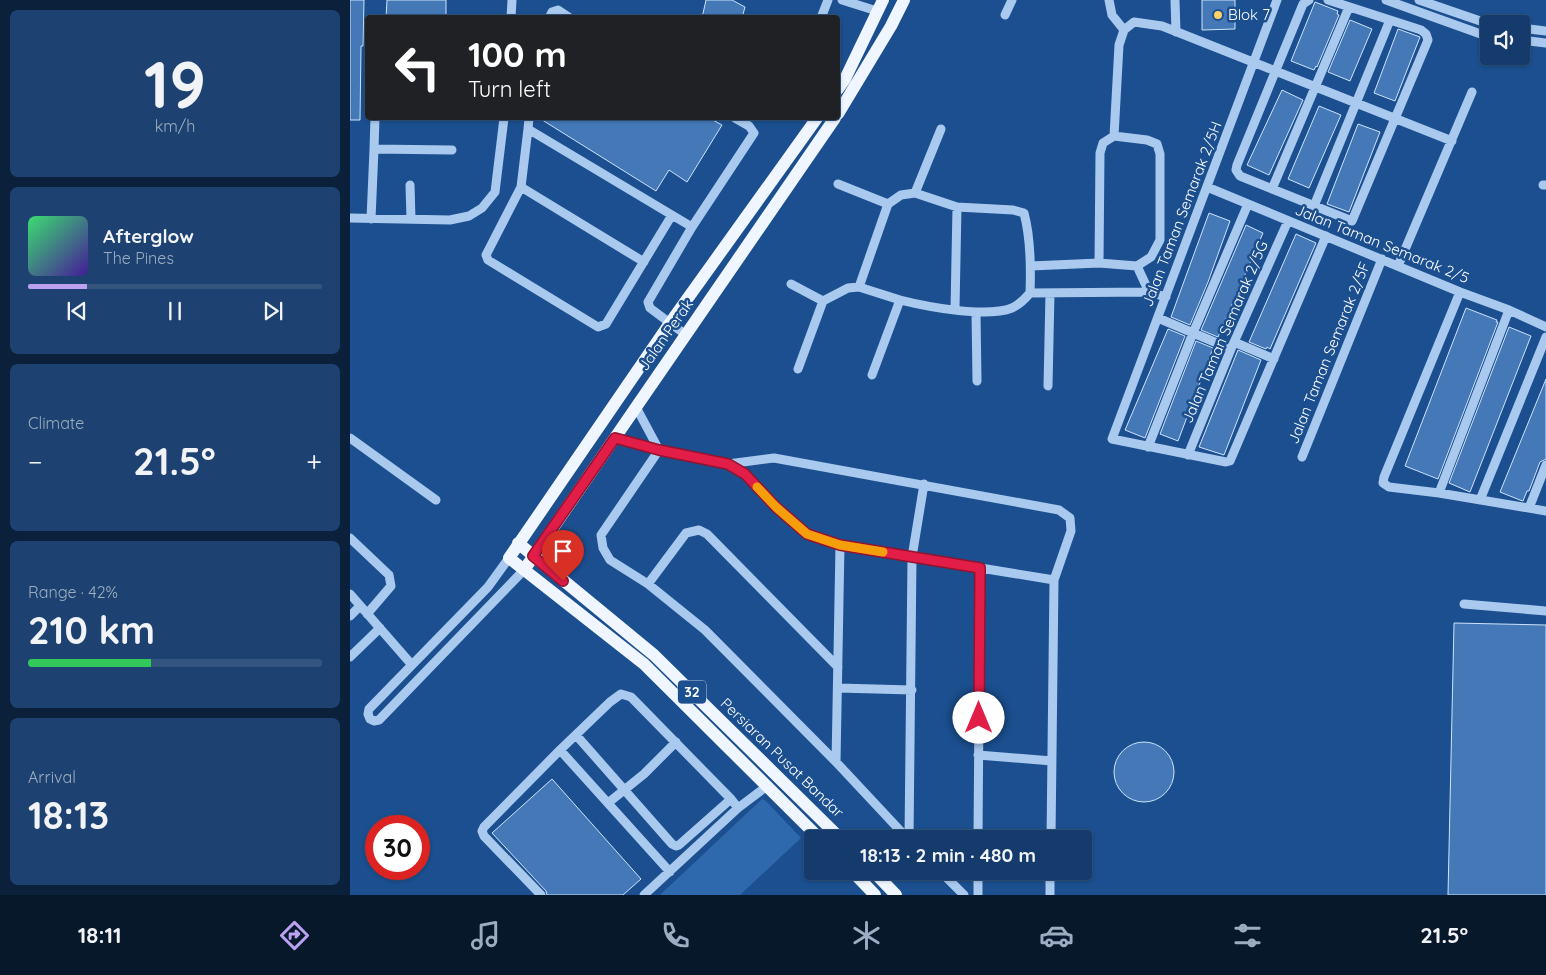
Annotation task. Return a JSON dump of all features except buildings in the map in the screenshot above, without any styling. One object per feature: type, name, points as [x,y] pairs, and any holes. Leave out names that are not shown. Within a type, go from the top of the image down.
[{"type":"main road","points":[[840,111],[891,26],[904,0]]},
{"type":"main road","points":[[840,86],[880,6]]},
{"type":"main road","name":"Jalan Perak","points":[[509,558],[670,323],[816,120]]},
{"type":"main road","name":"Jalan Perak","points":[[524,570],[834,120]]},
{"type":"main road","points":[[613,405],[620,408],[640,402]]},
{"type":"main road","name":"Persiaran Pusat Bandar","points":[[518,544],[654,655],[833,830]]},
{"type":"main road","name":"Persiaran Pusat Bandar","points":[[509,558],[644,664],[811,830]]},
{"type":"main road","points":[[861,880],[875,895]]},
{"type":"main road","points":[[882,880],[896,895]]},
{"type":"street","points":[[511,15],[512,0]]},
{"type":"street","points":[[822,15],[828,0]]},
{"type":"street","points":[[842,0],[880,6]]},
{"type":"street","points":[[1005,15],[1012,0]]},
{"type":"street","points":[[1109,0],[1112,15],[1124,30]]},
{"type":"street","points":[[1175,0],[1176,32]]},
{"type":"street","name":"Jalan Taman Semarak 2/5H","points":[[1148,446],[1112,439],[1277,0]]},
{"type":"street","points":[[1309,0],[1303,4],[1236,170],[1240,176],[1352,221],[1428,40],[1426,34],[1421,30],[1328,0]]},
{"type":"street","points":[[1386,0],[1480,34]]},
{"type":"street","points":[[1419,0],[1480,21]]},
{"type":"street","points":[[1272,189],[1349,7]]},
{"type":"street","points":[[550,15],[552,12],[558,10],[566,15]]},
{"type":"street","points":[[1314,206],[1390,20]]},
{"type":"street","points":[[1114,136],[1119,45],[1124,30],[1134,22],[1162,26],[1452,141]]},
{"type":"street","points":[[1530,29],[1546,30]]},
{"type":"street","points":[[1530,41],[1546,43]]},
{"type":"street","points":[[1398,266],[1472,92]]},
{"type":"street","points":[[372,219],[375,120]]},
{"type":"street","points":[[350,218],[450,220],[469,216],[482,208],[495,192],[504,120]]},
{"type":"street","points":[[529,120],[521,187],[486,255],[488,260],[598,327],[606,324],[672,215]]},
{"type":"street","points":[[686,335],[650,308],[648,302],[692,227],[754,133],[749,126],[738,120]]},
{"type":"street","points":[[528,129],[692,227]]},
{"type":"street","points":[[915,193],[941,129]]},
{"type":"street","points":[[1031,266],[1099,263],[1137,266],[1150,257],[1160,240],[1160,154],[1157,144],[1147,140],[1114,136],[1103,143],[1100,153],[1099,263]]},
{"type":"street","points":[[374,148],[452,150]]},
{"type":"street","points":[[838,184],[888,204]]},
{"type":"street","points":[[410,185],[411,220]]},
{"type":"street","points":[[521,187],[644,262]]},
{"type":"street","name":"Jalan Taman Semarak 2/5","points":[[1207,188],[1460,292],[1509,310],[1546,327]]},
{"type":"street","points":[[798,369],[823,301],[848,288],[859,287],[926,306],[976,312],[1010,308],[1022,303],[1030,293],[1031,266],[1024,213],[1014,210],[958,207],[915,193],[901,195],[888,204],[859,287]]},
{"type":"street","points":[[1248,204],[1193,333],[1148,446],[1226,462],[1230,460],[1326,236]]},
{"type":"street","points":[[955,309],[958,207]]},
{"type":"street","name":"Jalan Taman Semarak 2/5G","points":[[1188,455],[1232,345],[1288,221]]},
{"type":"street","name":"Jalan Taman Semarak 2/5F","points":[[1302,457],[1382,260]]},
{"type":"street","points":[[1137,266],[1149,292]]},
{"type":"street","points":[[791,284],[823,301]]},
{"type":"street","points":[[1030,293],[1149,292],[1166,296]]},
{"type":"street","points":[[1460,292],[1383,483],[1389,487],[1439,493],[1546,512]]},
{"type":"street","points":[[1048,386],[1050,293]]},
{"type":"street","points":[[872,375],[900,300]]},
{"type":"street","points":[[1439,493],[1509,310]]},
{"type":"street","points":[[976,312],[978,381]]},
{"type":"street","points":[[1158,318],[1193,333],[1274,359]]},
{"type":"street","points":[[1480,500],[1546,337]]},
{"type":"street","points":[[640,402],[659,450]]},
{"type":"street","points":[[350,438],[436,500]]},
{"type":"street","points":[[615,438],[659,450],[728,464],[774,458],[924,484],[1059,510],[1070,518],[1071,531],[1054,580],[1051,830]]},
{"type":"street","points":[[659,450],[601,535],[603,548],[610,560],[648,584],[705,630],[900,830]]},
{"type":"street","points":[[728,464],[745,474],[776,507],[807,534],[840,545],[1054,580]]},
{"type":"street","points":[[1528,508],[1546,465]]},
{"type":"street","points":[[909,830],[912,557],[924,484]]},
{"type":"street","points":[[648,584],[686,533],[699,530],[706,534],[838,667]]},
{"type":"street","points":[[350,538],[389,575],[391,586],[367,614]]},
{"type":"street","points":[[836,762],[840,545]]},
{"type":"street","points":[[509,558],[488,587],[369,709],[368,714],[370,718],[374,721],[379,720],[524,570]]},
{"type":"street","points":[[978,830],[980,568]]},
{"type":"street","points":[[350,594],[412,665]]},
{"type":"street","points":[[1464,604],[1546,611]]},
{"type":"street","points":[[350,616],[360,606]]},
{"type":"street","points":[[350,657],[380,628]]},
{"type":"street","points":[[838,688],[912,690]]},
{"type":"street","points":[[541,895],[484,836],[482,831],[560,750],[610,702],[621,694],[631,697],[738,808]]},
{"type":"street","points":[[576,735],[672,844],[676,846],[731,799]]},
{"type":"street","points":[[608,803],[625,791],[676,742]]},
{"type":"street","points":[[560,750],[670,872]]},
{"type":"street","points":[[978,755],[1052,761]]},
{"type":"street","points":[[644,895],[738,808],[767,786]]},
{"type":"street","points":[[949,880],[964,895]]},
{"type":"street","points":[[978,880],[978,895]]},
{"type":"street","points":[[1050,880],[1050,895]]},
{"type":"shaded area","points":[[762,799],[801,838],[740,895],[660,895]]},
{"type":"slow traffic","points":[[757,487],[776,507],[807,534],[840,545],[883,552]]},
{"type":"place","name":"Blok 7","points":[[1218,15]]},
{"type":"route","points":[[563,581],[533,556],[615,438],[659,450],[728,464],[745,474],[776,507],[807,534],[840,545],[980,568],[979,718]]}]
